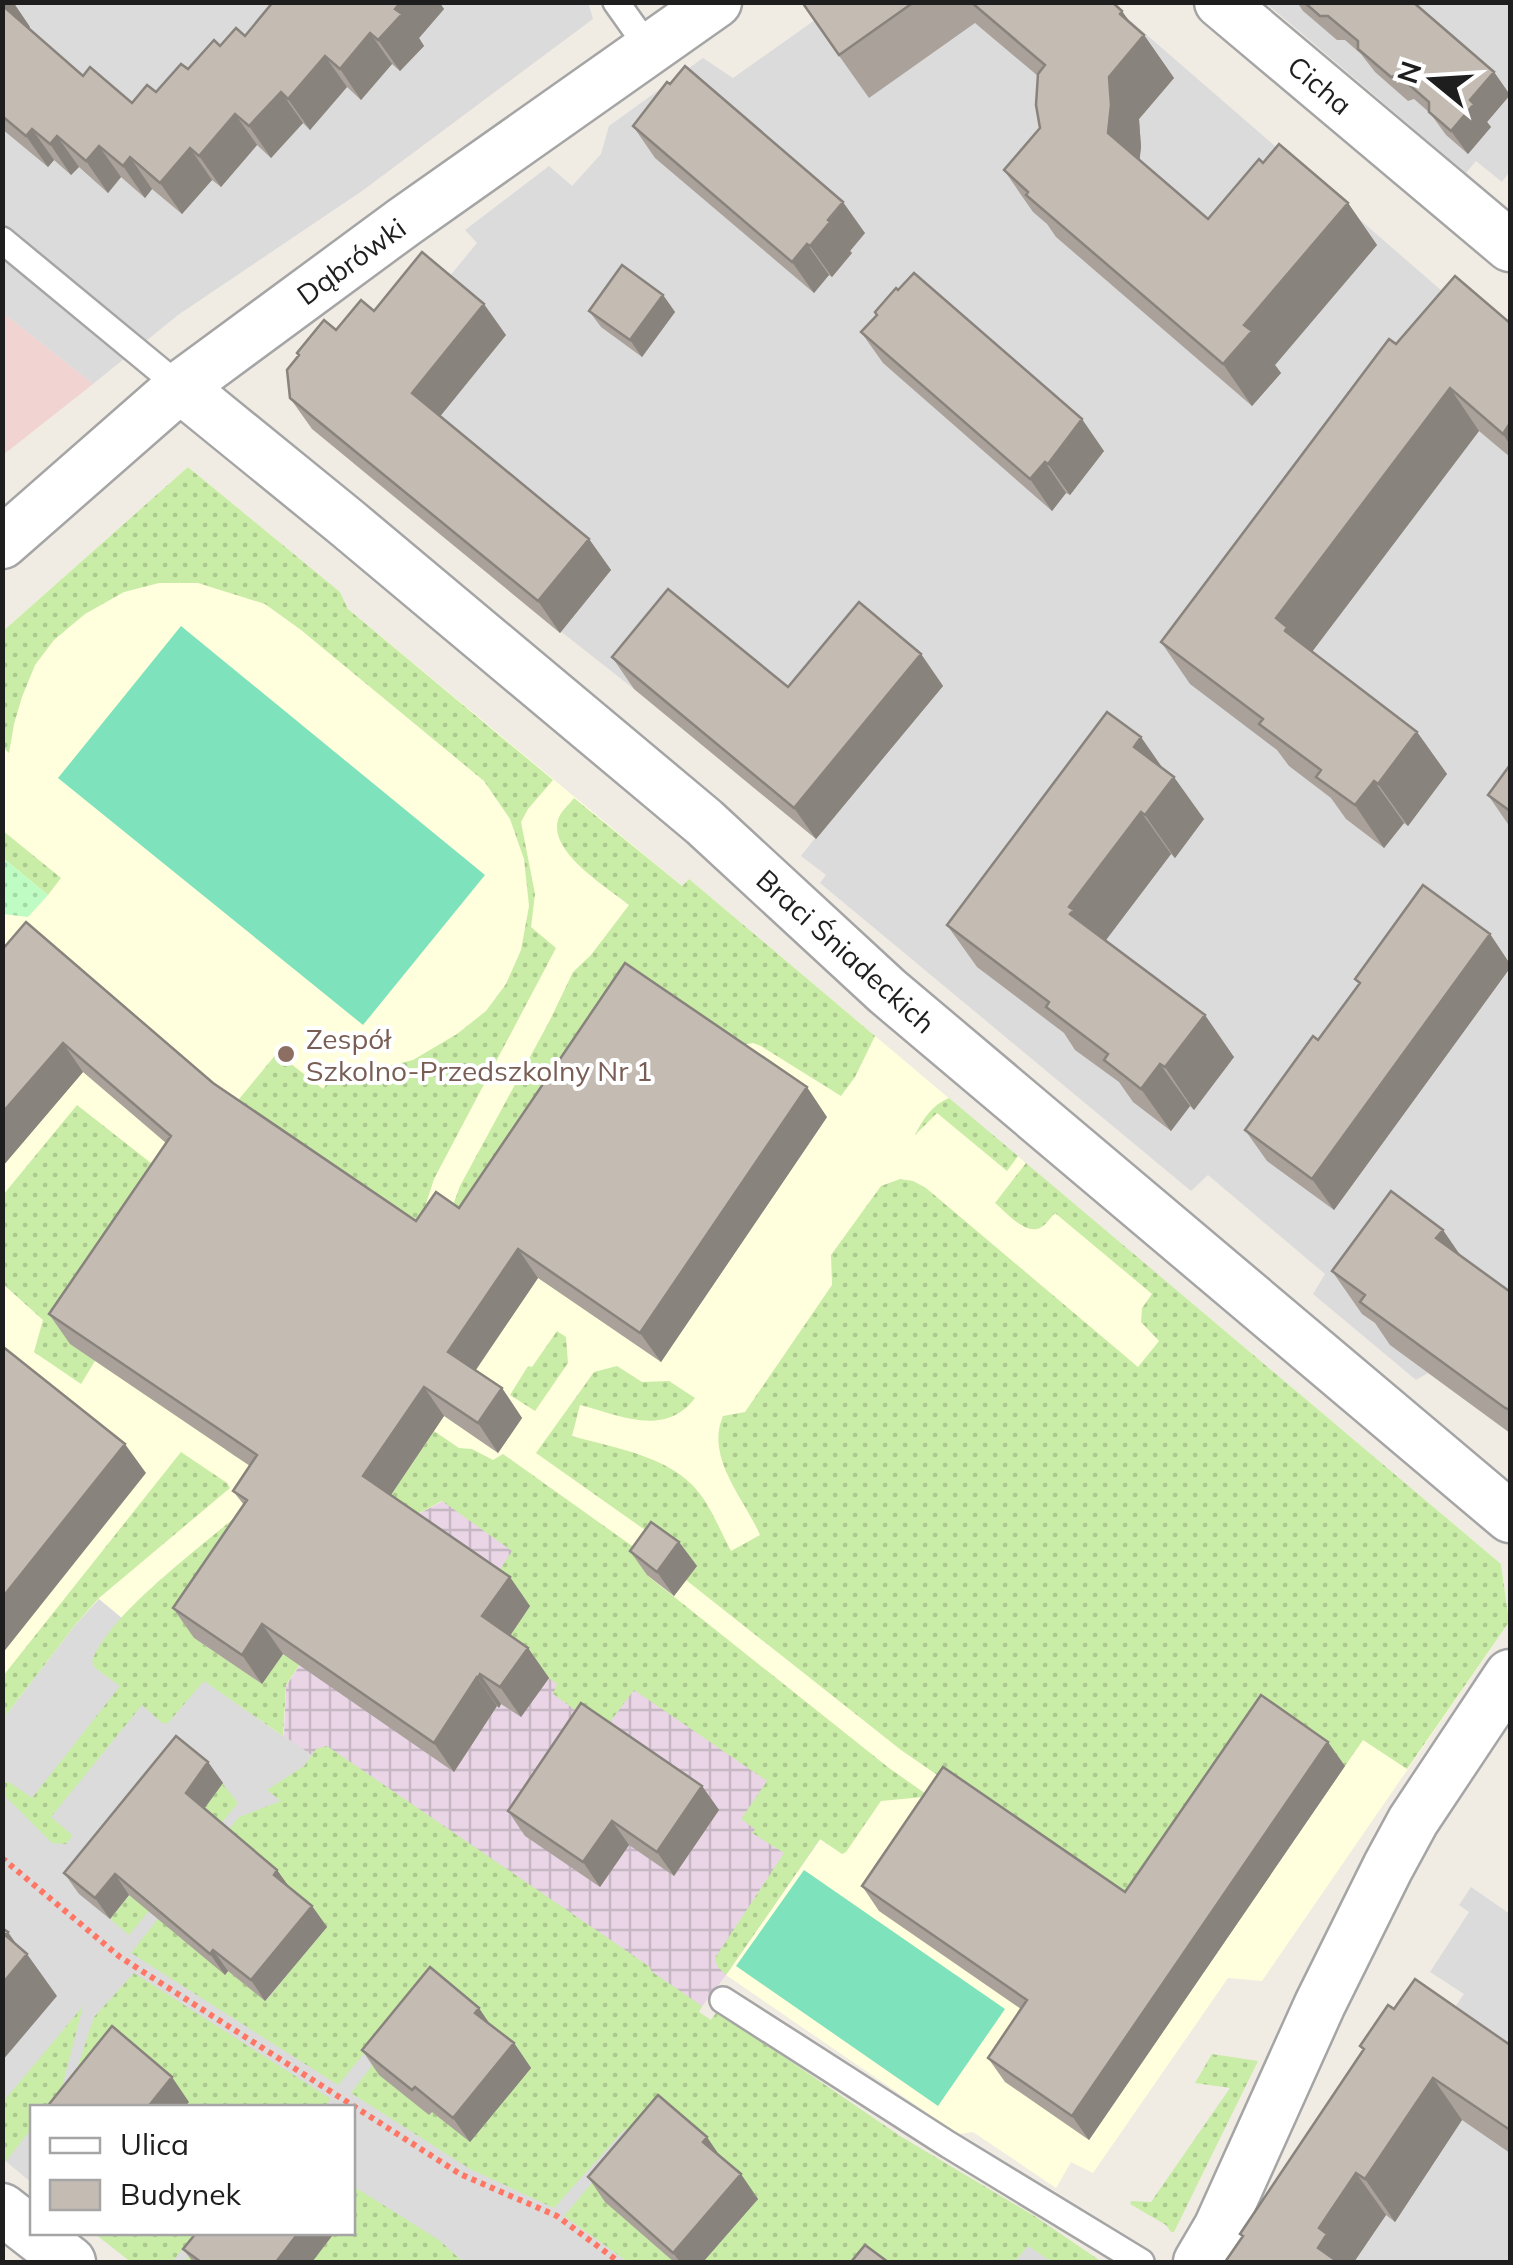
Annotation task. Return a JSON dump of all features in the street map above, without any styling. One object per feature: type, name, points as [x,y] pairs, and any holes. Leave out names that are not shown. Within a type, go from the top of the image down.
[{"type":"street","name":"Dąbrówki","points":[[2,543],[180,387],[404,222],[716,2]]},
{"type":"street","name":"Cicha","points":[[1220,2],[1510,246]]},
{"type":"street","name":"Braci Śniadeckich","points":[[180,387],[704,822],[886,990],[1510,1518]]},
{"type":"street","points":[[1200,2262],[1388,1867],[1431,1793],[1510,1675]]},
{"type":"street","points":[[2,2209],[30,2231]]},
{"type":"street","points":[[35,2235],[70,2262]]},
{"type":"lane","points":[[616,2],[650,50]]},
{"type":"lane","points":[[2,240],[180,387]]},
{"type":"lane","points":[[723,2000],[949,2145],[1142,2262]]},
{"type":"path","points":[[2,1858],[120,1958],[351,2105]]},
{"type":"path","points":[[355,2107],[460,2174],[556,2216],[619,2262]]},
{"type":"shaded area","points":[[588,2],[593,19],[362,191],[178,315],[93,384],[3,313],[2,3]]},
{"type":"shaded area","points":[[839,3],[1110,3],[1465,311],[1510,340],[1510,1433],[1428,1373],[1416,1380],[1313,1294],[1325,1274],[1208,1175],[1191,1191],[820,883],[826,875],[801,856],[815,838],[512,593],[505,582],[502,585],[425,522],[428,518],[418,510],[415,514],[353,463],[396,341],[477,243],[465,230],[549,166],[572,186],[601,154],[609,126],[703,58],[733,78]]},
{"type":"shaded area","points":[[1266,3],[1510,3],[1510,171],[1502,182],[1476,161],[1466,173]]},
{"type":"shaded area","points":[[3,313],[93,384],[3,455]]},
{"type":"shaded area","points":[[188,467],[340,592],[348,609],[682,886],[689,879],[1501,1564],[1509,1622],[1262,1981],[1228,1978],[1093,2173],[1071,2162],[1056,2188],[973,2132],[958,2134],[726,1975],[833,1821],[644,1610],[477,1483],[391,1528],[286,1685],[283,1736],[163,1652],[99,1599],[3,1719],[2,632]]},
{"type":"shaded area","points":[[477,1483],[644,1610],[833,1820],[694,2017],[284,1736],[286,1686],[391,1528]]},
{"type":"shaded area","points":[[99,1598],[163,1652],[1052,2262],[131,2262],[97,2235],[355,2235],[355,2105],[30,2105],[30,2181],[3,2159],[2,1719]]},
{"type":"shaded area","points":[[1471,1887],[1510,1914],[1510,2262],[1293,2262],[1464,1994],[1430,1972],[1469,1912],[1459,1905]]},
{"type":"green space","points":[[188,467],[340,592],[348,609],[553,780],[521,822],[535,894],[531,927],[556,948],[434,1179],[418,1229],[252,1467],[226,1450],[385,1216],[230,1110],[277,1053],[323,1089],[339,1066],[361,1072],[413,1060],[457,1034],[486,1011],[506,984],[521,950],[529,906],[524,859],[510,819],[484,781],[265,604],[198,583],[159,583],[124,592],[85,614],[54,640],[35,665],[22,697],[9,753],[3,747],[2,632]]},
{"type":"green space","points":[[181,626],[485,875],[363,1025],[58,778]]},
{"type":"green space","points":[[574,798],[682,886],[689,879],[875,1036],[841,1096],[761,1046],[742,1045],[479,1238],[449,1216],[460,1186],[573,972],[629,905],[580,867],[561,842],[557,830],[559,817]]},
{"type":"green space","points":[[2,830],[61,878],[48,895],[3,858]]},
{"type":"green space","points":[[3,858],[48,895],[28,917],[3,914]]},
{"type":"green space","points":[[949,1098],[1018,1156],[1007,1171],[937,1113],[915,1135],[929,1113]]},
{"type":"green space","points":[[77,1105],[179,1185],[81,1384],[34,1352],[43,1320],[3,1284],[3,1195]]},
{"type":"green space","points":[[1026,1163],[1501,1564],[1509,1622],[1407,1769],[1363,1740],[1345,1766],[1113,1959],[1110,1894],[901,1750],[686,1580],[696,1566],[536,1453],[594,1372],[617,1366],[642,1382],[669,1381],[695,1398],[683,1410],[670,1417],[641,1420],[580,1405],[572,1436],[646,1457],[679,1474],[705,1501],[731,1551],[760,1535],[723,1462],[719,1432],[723,1416],[745,1412],[832,1285],[831,1255],[881,1186],[900,1179],[926,1188],[1138,1367],[1159,1341],[1141,1322],[1142,1308],[1152,1294],[1055,1213],[1042,1227],[1031,1229],[995,1203]]},
{"type":"green space","points":[[557,1331],[566,1337],[568,1363],[535,1411],[510,1395]]},
{"type":"green space","points":[[434,1431],[459,1448],[472,1449],[493,1460],[503,1454],[656,1563],[648,1576],[926,1794],[881,1801],[842,1854],[820,1839],[726,1975],[715,1958],[784,1853],[752,1833],[755,1829],[741,1819],[767,1781],[634,1690],[607,1726],[593,1723],[553,1694],[557,1684],[503,1646],[493,1580],[512,1551],[442,1501],[391,1528],[286,1685],[283,1736],[204,1681],[168,1723],[162,1723],[142,1705],[51,1817],[71,1834],[66,1844],[52,1843],[3,1794],[2,1783],[9,1782],[32,1798],[120,1686],[95,1668],[92,1661],[102,1642],[136,1602],[240,1513],[194,1638],[262,1684]]},
{"type":"green space","points":[[181,1452],[230,1488],[99,1598],[3,1719],[3,1676]]},
{"type":"green space","points":[[327,1746],[650,1967],[702,2006],[699,2012],[711,2020],[717,2011],[900,2136],[1036,2217],[1102,2262],[1052,2262],[1028,2246],[1015,2262],[703,2262],[648,2151],[625,2129],[554,2208],[470,2169],[351,2093],[398,2032],[428,2114],[435,2109],[396,2015],[338,2085],[131,1953],[183,1887],[224,1974],[231,1967],[266,2001],[284,1979],[282,1976],[326,1927],[198,1868],[239,1817],[281,1801],[267,1790],[304,1766],[316,1749]]},
{"type":"green space","points":[[222,1783],[238,1803],[129,1935],[110,1919]]},
{"type":"green space","points":[[804,1870],[1005,2009],[938,2106],[736,1966]]},
{"type":"green space","points":[[134,1973],[331,2099],[326,2105],[185,2105],[188,2101],[73,2081],[94,2017]]},
{"type":"green space","points":[[83,2006],[60,2095],[51,2105],[30,2105],[30,2131],[6,2161],[3,2102]]},
{"type":"green space","points":[[1212,2054],[1258,2061],[1171,2232],[1130,2204],[1151,2202],[1230,2088],[1195,2083]]},
{"type":"green space","points":[[613,2158],[683,2262],[628,2262],[564,2216]]},
{"type":"green space","points":[[355,2187],[439,2240],[463,2262],[184,2262],[206,2235],[355,2235]]},
{"type":"green space","points":[[97,2235],[194,2235],[172,2262],[131,2262]]},
{"type":"building","points":[[273,2],[401,2],[395,9],[402,14],[378,40],[370,33],[340,69],[325,56],[288,99],[281,92],[249,126],[235,114],[199,156],[190,148],[160,183],[130,157],[123,166],[99,146],[86,161],[57,136],[50,144],[32,129],[26,136],[2,116],[2,5],[83,76],[90,67],[132,103],[147,85],[156,92],[181,64],[188,69],[214,40],[220,46],[236,28],[245,36]]},
{"type":"building","points":[[802,2],[914,2],[839,55]]},
{"type":"building","points":[[971,2],[1112,2],[1122,11],[1120,14],[1144,35],[1109,77],[1108,133],[1208,219],[1259,159],[1263,163],[1279,144],[1348,203],[1244,325],[1252,331],[1223,364],[1026,195],[1028,192],[1004,170],[1040,128],[1036,105],[1038,74],[1045,65]]},
{"type":"building","points":[[1304,2],[1413,2],[1494,72],[1451,131],[1429,112],[1429,102],[1398,75],[1391,77],[1358,49],[1358,41]]},
{"type":"building","points":[[685,66],[843,202],[810,246],[807,244],[792,262],[633,126],[667,82],[670,84]]},
{"type":"building","points":[[422,252],[484,304],[412,393],[589,539],[538,601],[290,398],[287,370],[324,320],[336,330],[361,300],[374,311]]},
{"type":"building","points":[[622,265],[663,295],[630,340],[589,311]]},
{"type":"building","points":[[914,273],[1082,419],[1048,464],[1045,462],[1030,479],[861,332],[896,288]]},
{"type":"building","points":[[1455,276],[1510,323],[1510,423],[1503,434],[1450,388],[1276,618],[1287,627],[1285,631],[1417,732],[1378,784],[1374,781],[1355,805],[1316,777],[1321,770],[1259,724],[1263,719],[1161,642],[1389,339],[1396,344]]},
{"type":"building","points":[[668,589],[788,687],[859,602],[921,654],[794,808],[612,657]]},
{"type":"building","points":[[1107,712],[1141,737],[1134,747],[1174,777],[1145,815],[1141,812],[1069,907],[1074,910],[1070,914],[1205,1015],[1165,1067],[1160,1064],[1141,1089],[1104,1060],[1108,1054],[1046,1007],[1049,1002],[947,925]]},
{"type":"building","points":[[1510,765],[1510,811],[1488,795]]},
{"type":"building","points":[[1423,885],[1490,934],[1312,1179],[1245,1130],[1313,1036],[1318,1040],[1360,983],[1355,979]]},
{"type":"building","points":[[26,922],[213,1083],[416,1221],[436,1192],[459,1208],[625,963],[807,1087],[640,1333],[518,1249],[448,1352],[502,1388],[478,1423],[424,1387],[363,1476],[510,1577],[482,1616],[528,1648],[500,1687],[480,1674],[477,1677],[434,1743],[262,1624],[242,1655],[173,1608],[247,1500],[233,1491],[257,1455],[49,1314],[171,1136],[63,1043],[2,1113],[2,950]]},
{"type":"building","points":[[1391,1191],[1443,1230],[1436,1238],[1509,1291],[1510,1288],[1510,1410],[1360,1302],[1365,1295],[1332,1271]]},
{"type":"building","points":[[2,1346],[125,1444],[2,1598]]},
{"type":"building","points":[[651,1522],[679,1542],[657,1572],[630,1551]]},
{"type":"building","points":[[1261,1695],[1328,1742],[1072,2116],[988,2058],[1027,2000],[862,1886],[943,1767],[1125,1892]]},
{"type":"building","points":[[581,1703],[702,1786],[657,1852],[612,1821],[583,1862],[508,1811]]},
{"type":"building","points":[[176,1736],[208,1762],[186,1793],[277,1870],[274,1875],[312,1906],[251,1980],[213,1950],[210,1954],[115,1874],[95,1898],[64,1873]]},
{"type":"building","points":[[2,1928],[27,1954],[2,1984]]},
{"type":"building","points":[[430,1967],[479,2008],[475,2013],[514,2043],[453,2118],[362,2050]]},
{"type":"building","points":[[1415,1979],[1510,2045],[1510,2130],[1433,2078],[1365,2179],[1356,2173],[1319,2228],[1327,2234],[1318,2248],[1338,2262],[1225,2262],[1364,2049],[1360,2046],[1388,2005],[1394,2009]]},
{"type":"building","points":[[112,2026],[172,2077],[149,2105],[48,2105]]},
{"type":"building","points":[[658,2095],[707,2137],[703,2142],[741,2174],[673,2253],[588,2177]]},
{"type":"building","points":[[195,2235],[297,2235],[276,2262],[201,2262],[183,2249]]},
{"type":"building","points":[[865,2245],[888,2262],[851,2262]]},
{"type":"place","name":"Zespół Szkolno-Przedszkolny Nr 1","points":[[286,1054]]}]
